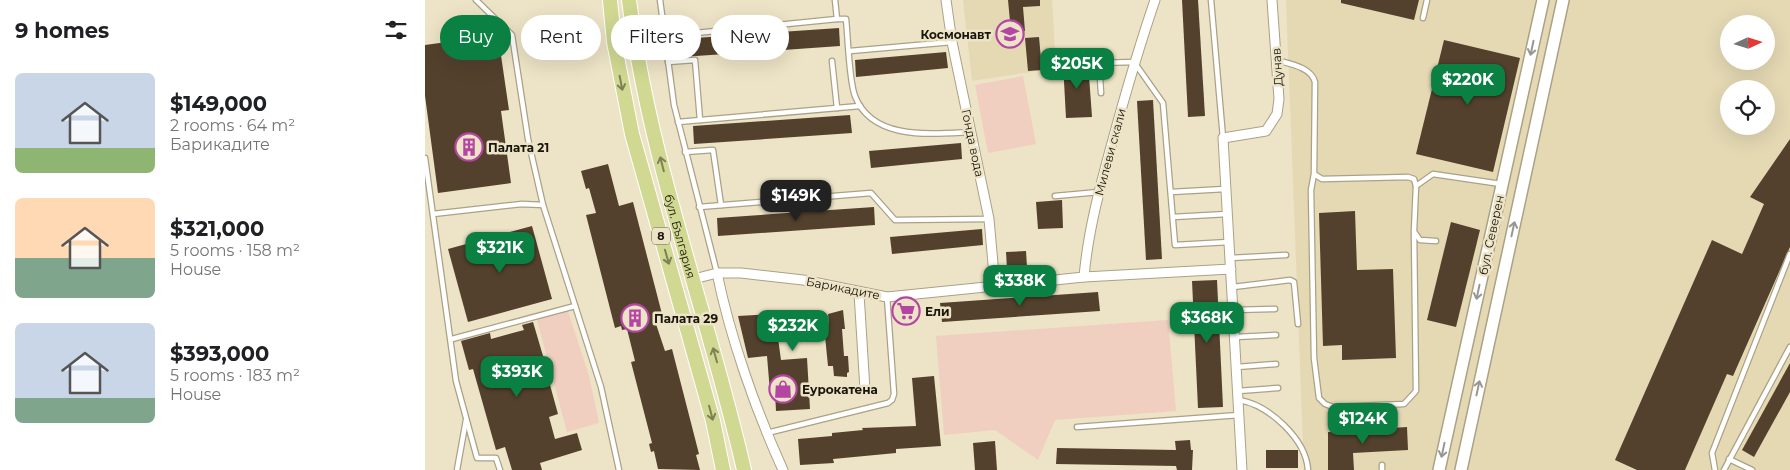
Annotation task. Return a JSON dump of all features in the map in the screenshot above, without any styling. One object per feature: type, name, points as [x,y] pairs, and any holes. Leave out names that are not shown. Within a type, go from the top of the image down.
[{"type":"main road","name":"8","points":[[610,0],[614,42],[632,134],[711,413],[723,470]]},
{"type":"main road","name":"бул. България","points":[[629,0],[642,82],[669,190],[725,389],[744,470]]},
{"type":"main road","name":"бул. Северен","points":[[1439,470],[1543,0]]},
{"type":"main road","name":"бул. Северен","points":[[1461,470],[1563,0]]},
{"type":"street","name":"Гонда вода","points":[[946,0],[952,42],[989,219],[995,286]]},
{"type":"street","name":"Милеви скали","points":[[1084,277],[1087,251],[1099,192],[1134,62],[1155,0]]},
{"type":"street","name":"Дунав","points":[[1223,138],[1266,131],[1277,114],[1279,99],[1272,0]]},
{"type":"street","points":[[1223,138],[1242,470]]},
{"type":"street","name":"Барикадите","points":[[694,278],[717,273],[741,273],[803,280],[859,293],[887,296],[1084,277],[1231,269]]},
{"type":"street","points":[[717,273],[724,306],[766,433],[783,470]]},
{"type":"street","points":[[859,293],[865,390]]},
{"type":"lane","points":[[476,0],[512,35],[528,139],[543,205],[601,387],[619,470]]},
{"type":"lane","points":[[660,0],[662,15]]},
{"type":"lane","points":[[835,0],[837,20]]},
{"type":"lane","points":[[1211,0],[1223,138]]},
{"type":"lane","points":[[1423,18],[1427,0]]},
{"type":"lane","points":[[701,33],[846,19],[854,95],[860,106],[881,126],[929,134],[971,132]]},
{"type":"lane","points":[[849,51],[952,42]]},
{"type":"lane","points":[[700,120],[695,60],[668,62],[678,122],[717,273]]},
{"type":"lane","points":[[1276,60],[1306,70],[1313,75],[1315,82],[1314,174],[1311,190],[1314,358],[1319,398],[1325,404],[1333,407],[1404,404],[1416,391],[1414,231],[1416,186],[1413,179],[1408,177],[1321,179],[1314,174]]},
{"type":"lane","points":[[832,61],[837,108]]},
{"type":"lane","points":[[1101,93],[1099,63],[1134,62],[1163,104],[1175,245],[1229,242]]},
{"type":"lane","points":[[678,122],[860,106]]},
{"type":"lane","points":[[685,152],[713,150],[721,205]]},
{"type":"lane","points":[[425,158],[452,338],[456,381],[477,458],[496,458],[500,470]]},
{"type":"lane","points":[[1416,186],[1433,174],[1502,185]]},
{"type":"lane","points":[[1171,192],[1225,189]]},
{"type":"lane","points":[[1055,196],[1099,192]]},
{"type":"lane","points":[[699,207],[871,193],[895,220],[989,219]]},
{"type":"lane","points":[[433,214],[460,213],[522,204],[543,205]]},
{"type":"lane","points":[[1173,217],[1227,214]]},
{"type":"lane","points":[[1414,231],[1420,240],[1436,241]]},
{"type":"lane","points":[[1715,470],[1712,453],[1790,254]]},
{"type":"lane","points":[[1230,258],[1286,255]]},
{"type":"lane","points":[[1233,287],[1290,280],[1294,282],[1298,324]]},
{"type":"lane","points":[[766,433],[888,403],[892,400],[894,394],[887,296]]},
{"type":"lane","points":[[452,338],[575,306]]},
{"type":"lane","points":[[1233,310],[1275,309]]},
{"type":"lane","points":[[1235,337],[1276,334]]},
{"type":"lane","points":[[1724,470],[1790,347]]},
{"type":"lane","points":[[1237,367],[1277,364]]},
{"type":"lane","points":[[1238,396],[1278,388]]},
{"type":"lane","points":[[1238,396],[1258,407],[1292,433],[1303,448],[1307,470]]},
{"type":"lane","points":[[1077,426],[1239,415]]},
{"type":"lane","points":[[457,470],[466,419]]},
{"type":"lane","points":[[1729,459],[1751,470]]},
{"type":"shaded area","name":"Космонавт","points":[[963,0],[1052,0],[1056,68],[972,81]]},
{"type":"shaded area","points":[[1286,0],[1790,0],[1790,470],[1304,470]]},
{"type":"shaded area","points":[[1023,76],[1036,144],[988,153],[975,85]]},
{"type":"shaded area","points":[[567,308],[589,376],[599,423],[567,432],[536,316]]},
{"type":"shaded area","points":[[1168,320],[1176,411],[1055,420],[1038,460],[995,430],[944,435],[936,336]]},
{"type":"building","points":[[1008,0],[1040,0],[1040,6],[1023,7],[1025,31],[1011,32]]},
{"type":"building","points":[[1182,0],[1198,0],[1205,116],[1188,117]]},
{"type":"building","points":[[1341,0],[1419,0],[1414,20],[1341,3]]},
{"type":"building","points":[[839,28],[840,46],[789,50],[789,31]]},
{"type":"building","points":[[711,37],[711,55],[701,56],[701,38]]},
{"type":"building","points":[[1039,37],[1042,70],[1028,71],[1025,38]]},
{"type":"building","points":[[1444,40],[1520,58],[1493,172],[1416,154]]},
{"type":"building","name":"Палата 21","points":[[440,43],[440,60],[502,60],[509,110],[501,111],[511,183],[438,193],[425,96],[425,45]]},
{"type":"building","points":[[946,52],[948,68],[856,77],[855,60]]},
{"type":"building","points":[[1088,62],[1092,117],[1066,118],[1063,63]]},
{"type":"building","points":[[1153,100],[1162,259],[1146,260],[1137,101]]},
{"type":"building","points":[[850,115],[852,133],[694,144],[693,126]]},
{"type":"building","points":[[1790,139],[1790,247],[1733,376],[1727,374],[1685,470],[1637,470],[1615,460],[1712,240],[1742,254],[1764,204],[1750,197]]},
{"type":"building","points":[[961,143],[962,159],[871,168],[869,151]]},
{"type":"building","name":"Палата 29","points":[[608,164],[619,206],[633,202],[662,314],[656,316],[657,320],[655,321],[665,351],[672,349],[699,454],[696,455],[700,470],[658,469],[654,451],[651,452],[649,444],[652,443],[631,362],[635,361],[627,329],[622,330],[621,326],[615,328],[586,215],[596,213],[589,188],[586,189],[581,171]]},
{"type":"building","points":[[1062,200],[1063,228],[1038,229],[1036,202]]},
{"type":"building","points":[[874,207],[875,225],[718,236],[717,218]]},
{"type":"building","points":[[1355,211],[1357,270],[1393,269],[1396,358],[1342,360],[1342,345],[1323,346],[1319,213]]},
{"type":"building","points":[[1451,222],[1480,230],[1456,327],[1427,320]]},
{"type":"building","points":[[532,226],[552,299],[468,322],[448,249]]},
{"type":"building","points":[[982,229],[983,245],[892,254],[890,237]]},
{"type":"building","points":[[1026,251],[1027,267],[1007,269],[1006,252]]},
{"type":"building","points":[[1217,280],[1223,407],[1198,408],[1192,281]]},
{"type":"building","points":[[1098,292],[1100,311],[942,322],[940,303]]},
{"type":"building","points":[[916,300],[918,320],[898,323],[896,302]]},
{"type":"building","points":[[843,310],[845,329],[842,329],[844,356],[848,356],[849,372],[847,377],[834,376],[833,366],[828,366],[825,336],[778,338],[781,360],[807,358],[810,409],[776,411],[775,392],[770,392],[767,356],[748,358],[738,316],[812,312],[813,325],[829,323],[828,314]]},
{"type":"building","points":[[533,322],[546,366],[535,368],[541,388],[550,385],[558,414],[549,417],[555,439],[577,433],[582,450],[540,463],[542,470],[512,470],[505,447],[496,450],[473,369],[469,370],[461,341],[490,333],[491,339],[524,330],[522,325]]},
{"type":"building","points":[[1790,363],[1790,392],[1754,457],[1742,450]]},
{"type":"building","points":[[934,376],[941,446],[896,449],[896,453],[833,459],[834,463],[800,465],[798,439],[832,436],[832,433],[863,430],[862,428],[916,426],[912,378]]},
{"type":"building","points":[[1407,427],[1408,450],[1353,453],[1354,470],[1328,470],[1328,432]]},
{"type":"building","points":[[1190,440],[1191,450],[1193,450],[1192,470],[1177,470],[1176,466],[1056,464],[1057,448],[1176,450],[1175,441]]},
{"type":"building","points":[[995,441],[997,470],[975,470],[973,443]]},
{"type":"building","points":[[1266,450],[1298,450],[1298,468],[1266,468]]},
{"type":"place","name":"Космонавт","points":[[1010,34]]},
{"type":"place","name":"Палата 21","points":[[469,147]]},
{"type":"place","name":"Ели","points":[[906,311]]},
{"type":"place","name":"Палата 29","points":[[635,318]]},
{"type":"place","name":"Еурокатена","points":[[783,389]]}]
